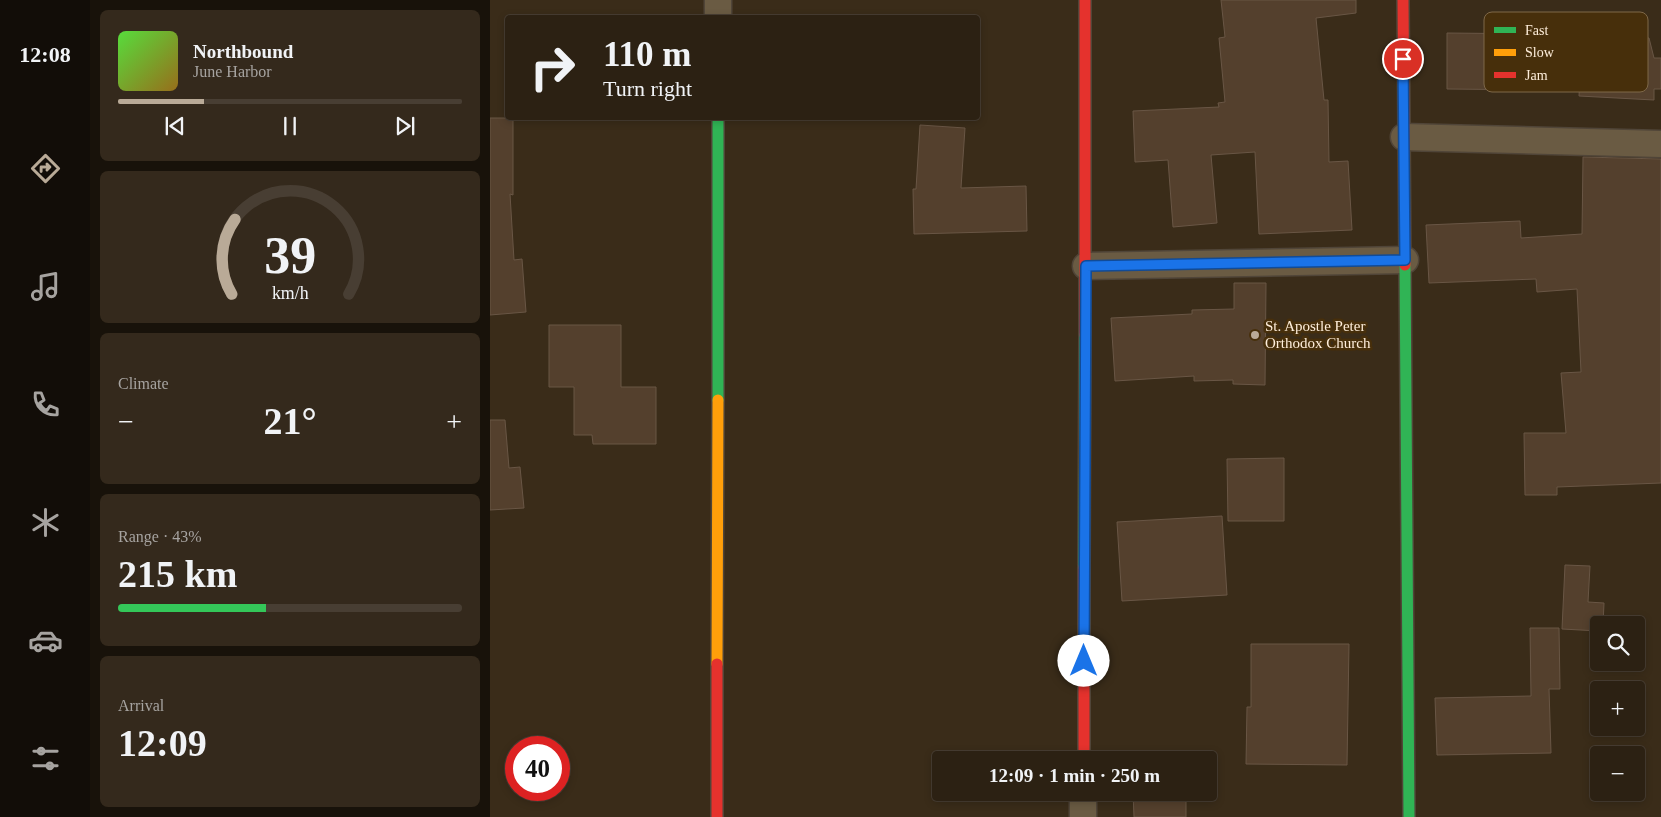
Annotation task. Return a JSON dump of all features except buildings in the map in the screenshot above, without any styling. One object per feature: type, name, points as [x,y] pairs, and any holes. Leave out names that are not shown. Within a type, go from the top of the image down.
[{"type":"street","points":[[718,0],[718,15]]},
{"type":"street","points":[[1084,751],[1085,0]]},
{"type":"street","points":[[1403,0],[1409,817]]},
{"type":"street","points":[[717,817],[718,120]]},
{"type":"street","points":[[1404,137],[1661,144]]},
{"type":"street","points":[[1086,266],[1405,260]]},
{"type":"street","points":[[1083,801],[1083,817]]},
{"type":"traffic: fast","points":[[718,120],[718,400]]},
{"type":"traffic: fast","points":[[1405,265],[1409,817]]},
{"type":"traffic: fast","points":[[1084,567],[1085,335]]},
{"type":"traffic: slow","points":[[717,664],[718,400]]},
{"type":"traffic: jam","points":[[1085,0],[1085,335]]},
{"type":"traffic: jam","points":[[1403,0],[1405,265]]},
{"type":"traffic: jam","points":[[1084,567],[1084,751]]},
{"type":"traffic: jam","points":[[717,664],[717,817]]},
{"type":"place","name":"St. Apostle Peter Orthodox Church","points":[[1255,335]]},
{"type":"route","points":[[1084,661],[1086,266],[1405,260],[1403,59]]}]
